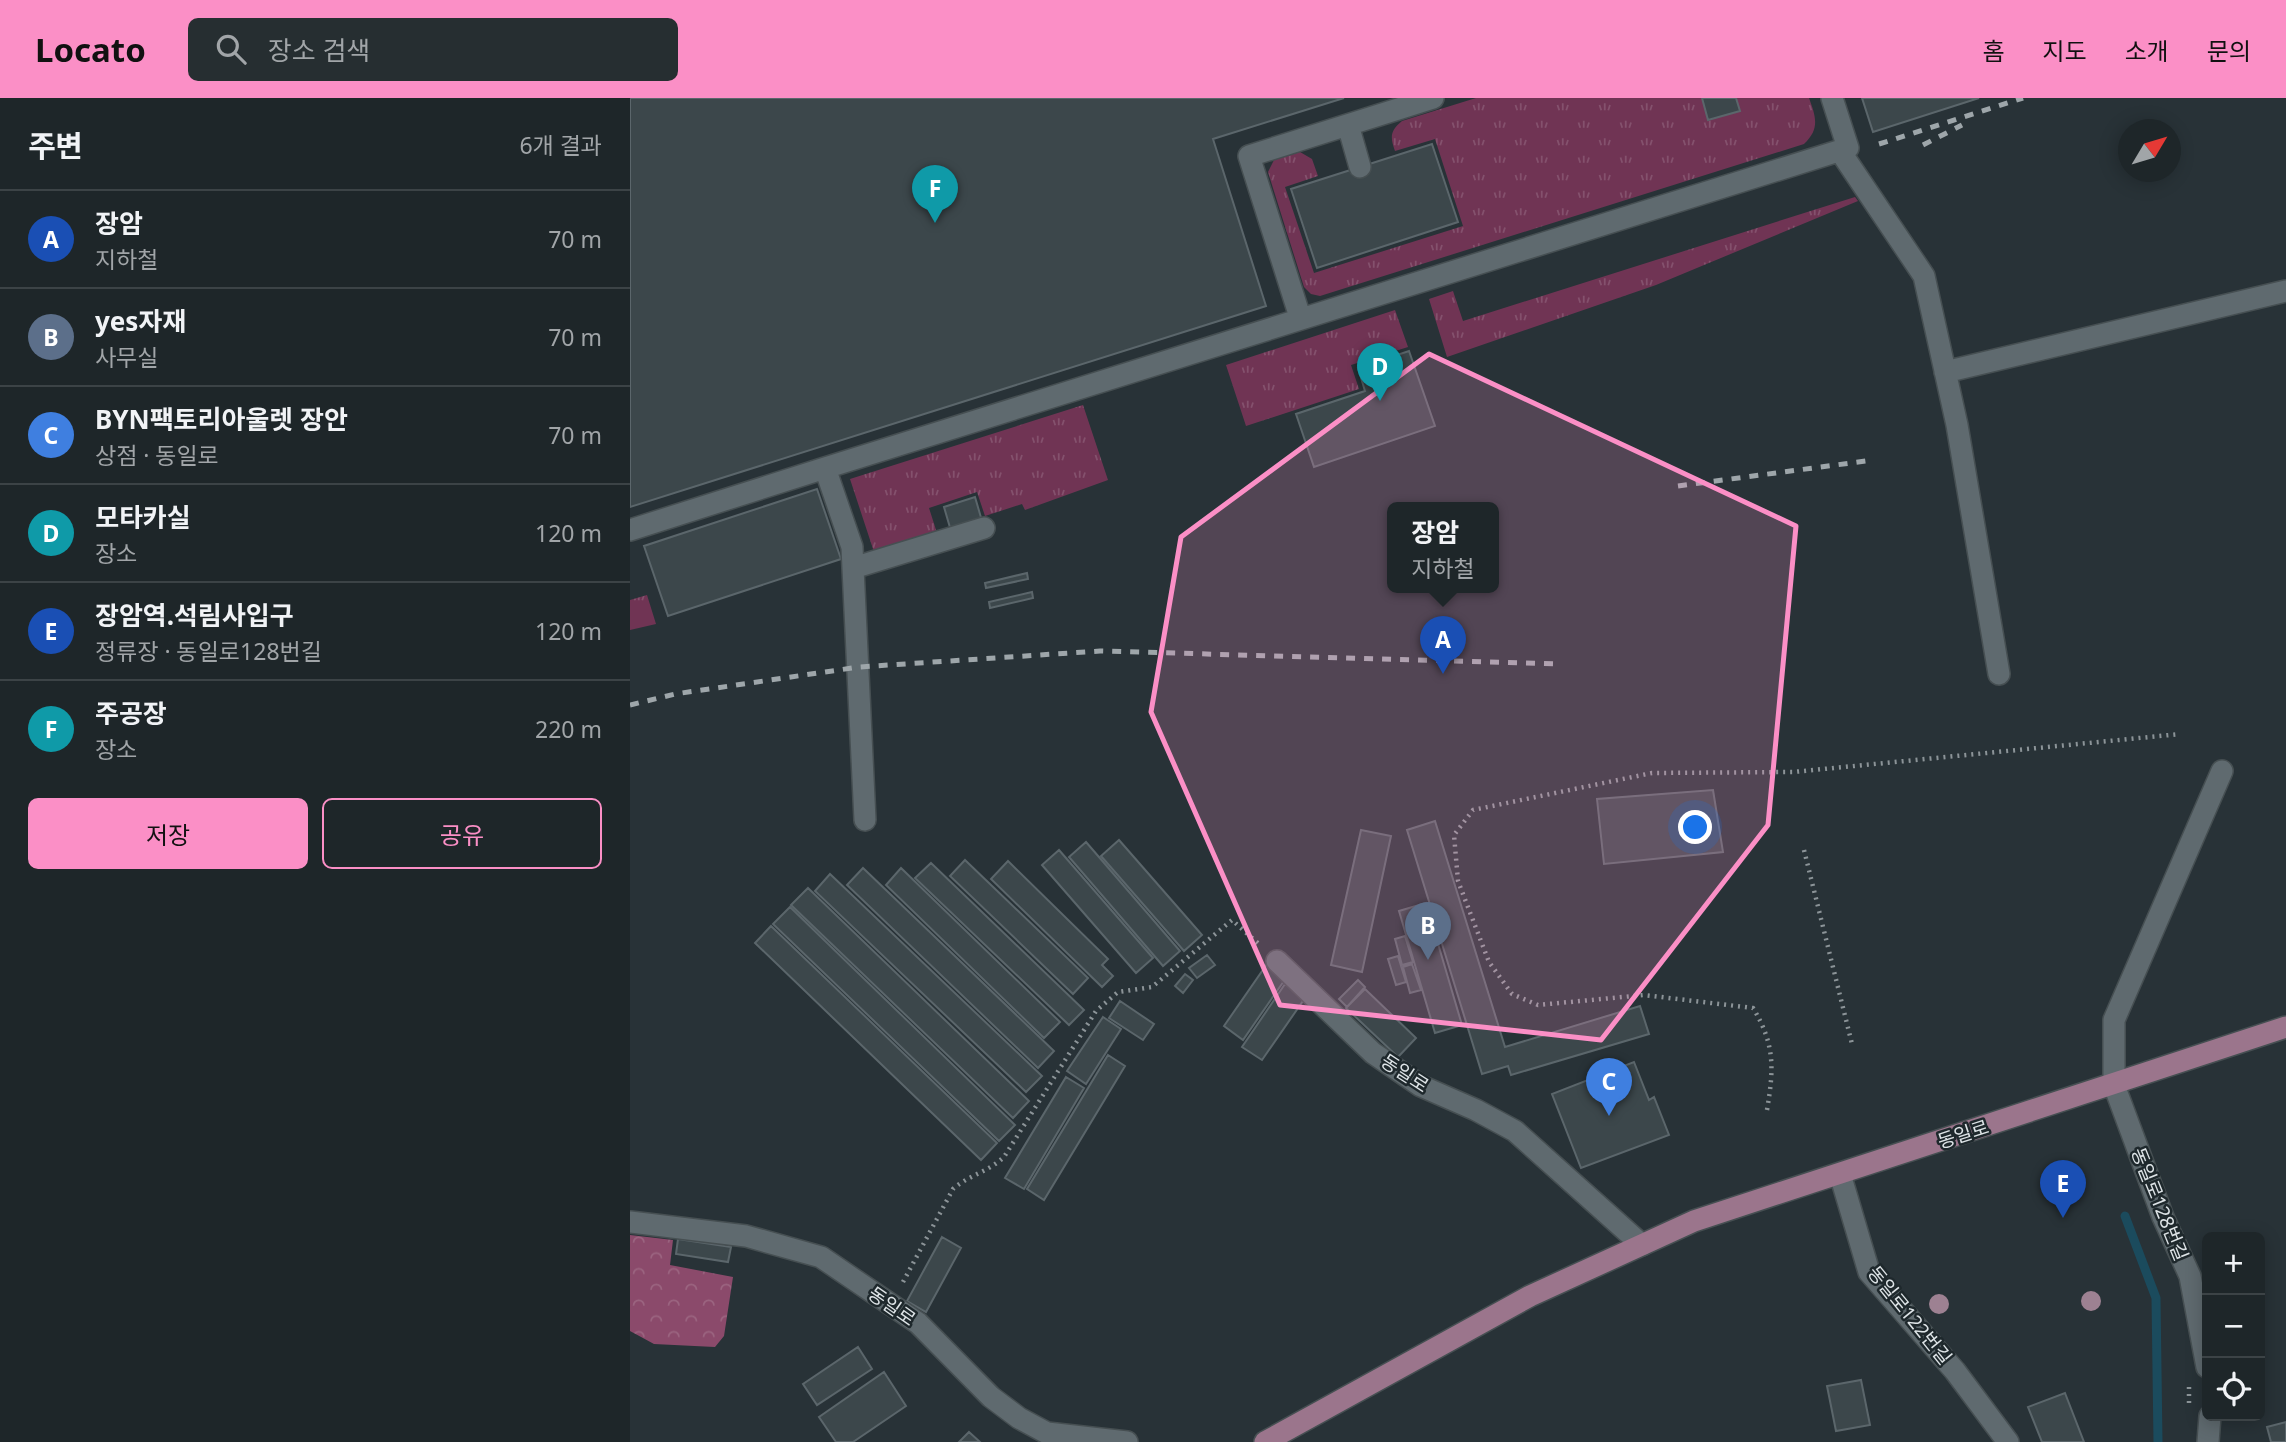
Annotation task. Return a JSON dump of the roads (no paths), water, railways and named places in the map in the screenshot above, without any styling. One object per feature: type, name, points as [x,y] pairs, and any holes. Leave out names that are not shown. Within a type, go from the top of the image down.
[{"type":"main road","name":"동일로","points":[[1265,1442],[1530,1296],[1694,1221],[2286,1027]]},
{"type":"street","points":[[1300,317],[1249,156],[1433,98]]},
{"type":"street","points":[[630,530],[1300,317],[1848,148],[1832,98]]},
{"type":"street","points":[[1348,125],[1360,167]]},
{"type":"street","points":[[1840,150],[1924,276],[1945,372],[1999,674]]},
{"type":"street","points":[[1945,372],[2286,291]]},
{"type":"street","points":[[825,468],[852,547],[865,820]]},
{"type":"street","points":[[853,568],[984,527]]},
{"type":"street","points":[[2114,1084],[2114,1020],[2222,771]]},
{"type":"street","name":"동일로","points":[[1277,961],[1373,1053],[1421,1086],[1476,1110],[1515,1132],[1642,1245]]},
{"type":"street","name":"동일로128번길","points":[[2114,1084],[2163,1217],[2190,1276],[2205,1358]]},
{"type":"street","name":"동일로122번길","points":[[1840,1174],[1870,1272],[1955,1371],[2008,1442]]},
{"type":"street","name":"동일로","points":[[630,1222],[747,1236],[821,1257],[918,1323],[991,1397],[1019,1418],[1047,1433],[1127,1442]]},
{"type":"street","points":[[2208,1442],[2210,1421]]},
{"type":"waterway","points":[[2125,1216],[2156,1298],[2158,1442]]},
{"type":"railway","points":[[1879,144],[2023,98]]},
{"type":"railway","points":[[1923,145],[1962,125]]},
{"type":"railway","points":[[1678,486],[1866,461]]},
{"type":"railway","points":[[630,705],[675,694],[859,667],[1100,651],[1562,664]]},
{"type":"place","name":"주공장","points":[[935,223]]},
{"type":"place","name":"모타카실","points":[[1380,401]]},
{"type":"place","name":"장암","points":[[1443,674]]},
{"type":"place","name":"yes자재","points":[[1428,960]]},
{"type":"place","name":"BYN팩토리아울렛 장안","points":[[1609,1116]]},
{"type":"place","name":"장암역.석림사입구","points":[[2063,1218]]}]
